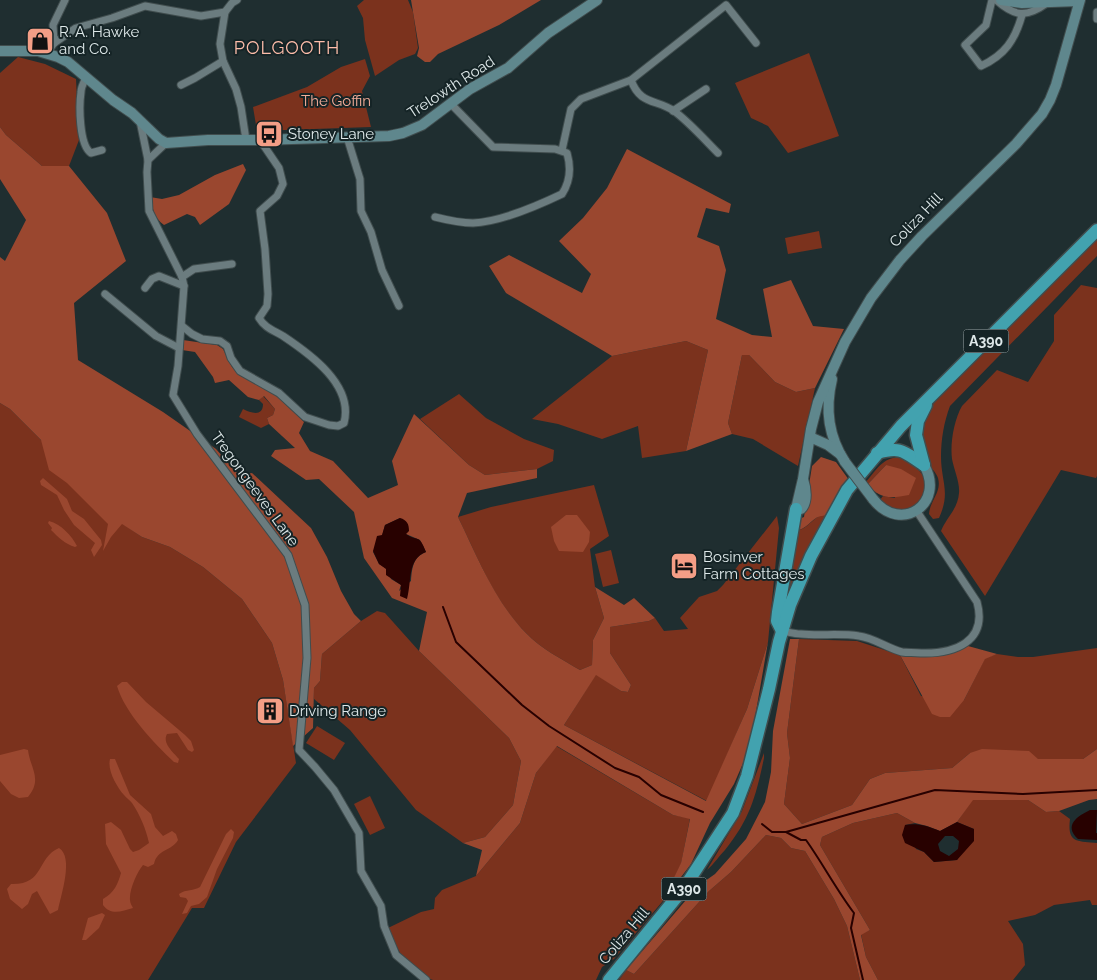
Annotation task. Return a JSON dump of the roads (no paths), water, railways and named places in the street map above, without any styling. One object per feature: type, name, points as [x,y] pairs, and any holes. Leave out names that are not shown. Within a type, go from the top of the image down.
[{"type":"highway","name":"A390","points":[[782,631],[801,579],[847,490],[901,426],[1097,230]]},
{"type":"highway","points":[[924,465],[918,447],[917,428],[929,398]]},
{"type":"highway","points":[[877,454],[891,450],[902,451],[924,465]]},
{"type":"highway","points":[[782,631],[777,620],[796,509]]},
{"type":"highway","name":"Coliza Hill","points":[[609,980],[684,888],[733,813],[747,776],[782,631]]},
{"type":"street","points":[[54,43],[53,25],[65,0]]},
{"type":"street","points":[[237,0],[224,12],[220,44],[223,61],[236,89],[241,107],[246,140]]},
{"type":"street","points":[[1022,15],[1016,34],[1006,48],[994,60],[981,66],[965,45],[986,25],[994,0],[1006,9],[1022,15],[1036,11],[1049,1]]},
{"type":"street","points":[[1001,0],[1022,3],[1080,0]]},
{"type":"street","name":"Coliza Hill","points":[[796,509],[801,509],[805,505],[806,486],[803,479],[811,429],[818,402],[845,342],[883,281],[922,236],[1036,122],[1046,107],[1056,85],[1080,0]]},
{"type":"street","name":"Trelowth Road","points":[[166,143],[389,136],[404,133],[422,125],[470,89],[508,68],[548,33],[592,1]]},
{"type":"street","points":[[47,53],[54,43],[76,28],[112,18],[147,3],[201,16],[224,12]]},
{"type":"street","points":[[562,150],[571,109],[576,104],[589,95],[631,80],[726,5],[756,43]]},
{"type":"street","points":[[1097,12],[1097,19]]},
{"type":"street","points":[[0,50],[26,50],[47,53],[58,56],[68,62],[166,143],[148,160]]},
{"type":"street","points":[[181,85],[223,61]]},
{"type":"street","points":[[86,78],[81,92],[81,127],[84,143],[86,150],[91,153],[102,150]]},
{"type":"street","points":[[631,80],[634,90],[640,96],[674,111],[718,152]]},
{"type":"street","points":[[674,111],[706,89]]},
{"type":"street","points":[[435,217],[458,222],[491,221],[562,194],[567,186],[569,160],[567,153],[562,150],[493,148],[451,104]]},
{"type":"street","name":"Tregongeeves Lane","points":[[140,120],[148,160],[149,212],[182,277],[184,286],[178,366],[173,395],[197,434],[288,555],[305,605],[307,658],[298,750],[316,767],[334,790],[359,833],[361,871],[381,906],[384,926],[396,955],[426,980]]},
{"type":"street","points":[[347,137],[360,179],[361,211],[371,232],[382,270],[399,306]]},
{"type":"street","points":[[182,326],[202,339],[220,341],[227,346],[231,358],[240,371],[279,393],[305,417],[329,425],[338,426],[344,423],[346,416],[344,403],[339,387],[328,371],[282,335],[263,325],[259,318],[267,306],[268,294],[260,211],[277,196],[283,184],[280,168],[260,140]]},
{"type":"street","points":[[182,277],[194,270],[232,264]]},
{"type":"street","points":[[144,288],[152,278],[159,276],[184,286]]},
{"type":"street","points":[[104,294],[156,336],[179,348]]},
{"type":"street","points":[[832,373],[828,411],[831,439],[842,458],[873,499],[884,510],[892,514],[906,514],[916,510],[925,501],[930,490],[931,479],[924,465]]},
{"type":"street","points":[[810,437],[831,439]]},
{"type":"street","points":[[782,631],[800,634],[859,636],[908,653],[949,651],[967,643],[978,623],[979,616],[976,602],[916,510]]},
{"type":"waterway","points":[[443,607],[456,642],[522,705],[549,726],[615,768],[639,777],[661,795],[703,812]]},
{"type":"waterway","points":[[786,832],[935,790],[1023,794],[1097,790]]},
{"type":"waterway","points":[[762,824],[772,832],[786,832],[801,840],[806,840],[854,913],[851,928],[863,980]]},
{"type":"place","name":"R. A. Hawke and Co.","points":[[40,41]]},
{"type":"place","name":"Stoney Lane","points":[[269,134]]},
{"type":"place","name":"Bosinver Farm Cottages","points":[[684,566]]},
{"type":"place","name":"Driving Range","points":[[270,711]]},
{"type":"district","name":"POLGOOTH","points":[[287,47]]},
{"type":"park label","name":"The Goffin","points":[[336,101]]}]
